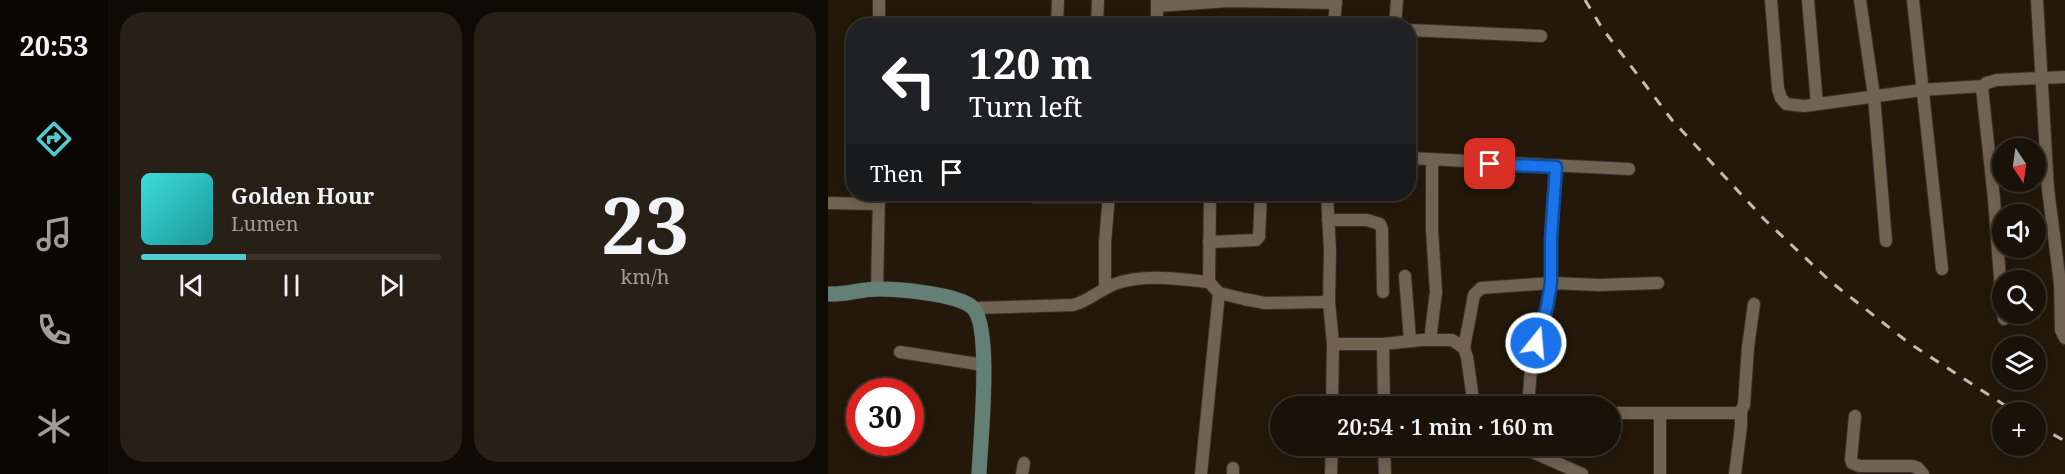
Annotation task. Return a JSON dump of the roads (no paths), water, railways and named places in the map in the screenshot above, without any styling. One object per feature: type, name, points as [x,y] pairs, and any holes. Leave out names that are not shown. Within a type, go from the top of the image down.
[{"type":"street","points":[[879,0],[879,18]]},
{"type":"street","points":[[1057,18],[1058,0]]},
{"type":"street","points":[[1098,0],[1098,18]]},
{"type":"street","points":[[1395,18],[1396,0]]},
{"type":"street","points":[[1771,0],[1778,89],[1786,104],[1794,106],[1817,104],[1921,90],[1983,86],[1997,80],[2065,77]]},
{"type":"street","points":[[1808,0],[1817,104]]},
{"type":"street","points":[[1860,0],[1874,96],[1886,242]]},
{"type":"street","points":[[1913,0],[1942,269]]},
{"type":"street","points":[[2037,0],[2048,189],[2061,293],[2061,330],[2065,338]]},
{"type":"street","points":[[1157,3],[1336,2],[1335,18]]},
{"type":"street","points":[[1416,30],[1541,36]]},
{"type":"street","points":[[1983,86],[1981,92],[1994,199],[1999,270]]},
{"type":"street","points":[[1416,159],[1629,169]]},
{"type":"street","points":[[1430,340],[1436,292],[1432,230],[1432,160]]},
{"type":"street","points":[[1529,396],[1532,356],[1547,307],[1551,283],[1551,238],[1556,167]]},
{"type":"street","points":[[828,203],[854,201]]},
{"type":"street","points":[[877,289],[879,201]]},
{"type":"street","points":[[1105,288],[1105,243],[1108,201]]},
{"type":"street","points":[[1209,282],[1210,201]]},
{"type":"street","points":[[1209,242],[1256,240],[1259,237],[1261,201]]},
{"type":"street","points":[[1327,201],[1330,251],[1329,302],[1333,344],[1332,396]]},
{"type":"street","points":[[1328,220],[1367,220],[1380,224],[1383,292]]},
{"type":"street","points":[[1405,276],[1410,340]]},
{"type":"street","points":[[828,294],[877,289],[925,293],[953,298],[975,308],[1073,305],[1083,303],[1105,288],[1126,280],[1155,278],[1209,282],[1219,292],[1265,303],[1329,302]]},
{"type":"street","points":[[1472,396],[1464,348],[1476,291],[1494,286],[1551,283],[1599,285],[1658,283]]},
{"type":"street","points":[[1201,474],[1219,292]]},
{"type":"street","points":[[1736,474],[1754,304]]},
{"type":"street","points":[[975,308],[981,329],[984,365],[979,474]]},
{"type":"street","points":[[1333,344],[1452,340],[1464,348]]},
{"type":"street","points":[[1383,344],[1384,396]]},
{"type":"street","points":[[900,352],[984,365]]},
{"type":"street","points":[[1621,413],[1736,413],[1741,411]]},
{"type":"street","points":[[1660,414],[1660,474]]},
{"type":"street","points":[[1855,416],[1852,463],[1859,466],[1912,466],[1918,468],[1923,474]]},
{"type":"street","points":[[1331,474],[1332,456]]},
{"type":"street","points":[[1384,456],[1385,474]]},
{"type":"street","points":[[1542,456],[1582,474]]},
{"type":"railway","points":[[1585,0],[1602,28],[1672,120],[1765,220],[1831,282],[1909,343],[2000,402]]},
{"type":"railway","points":[[2046,431],[2065,441]]}]
